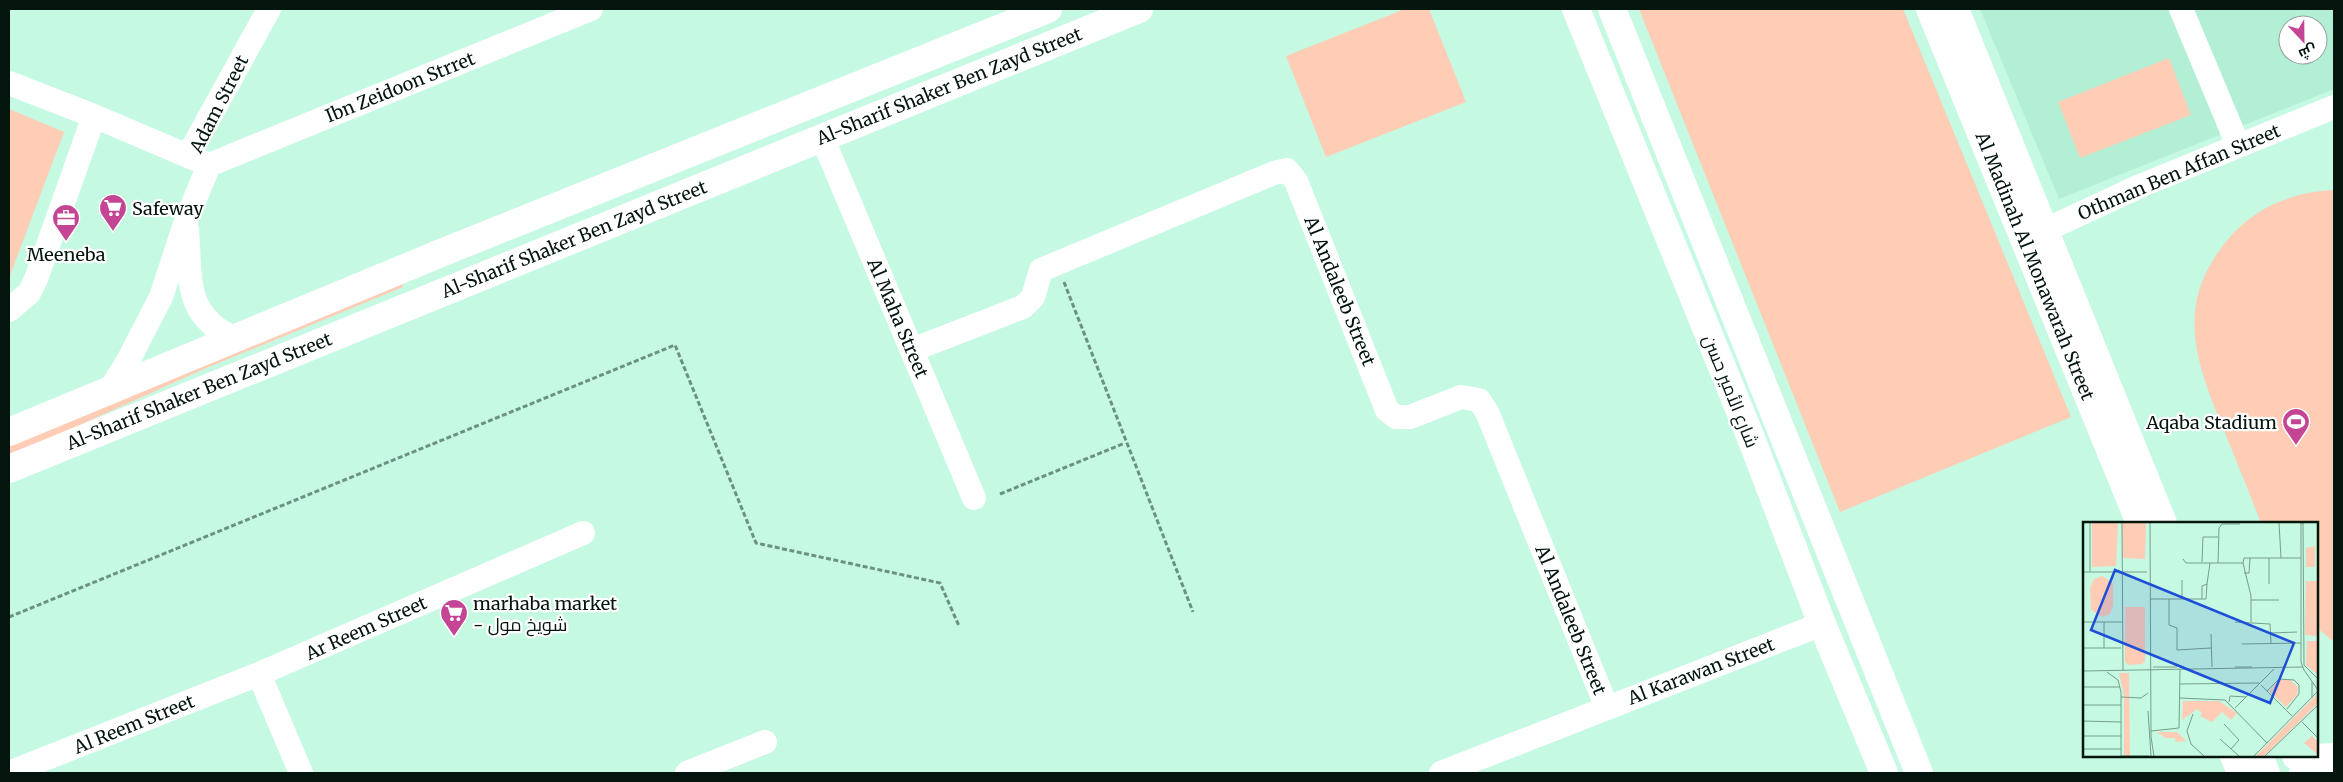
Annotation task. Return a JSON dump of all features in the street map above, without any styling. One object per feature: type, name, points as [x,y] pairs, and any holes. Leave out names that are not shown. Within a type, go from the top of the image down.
[{"type":"main road","name":"Al-Sharif Shaker Ben Zayd Street","points":[[9,432],[426,259],[1048,9]]},
{"type":"main road","name":"Al-Sharif Shaker Ben Zayd Street","points":[[9,469],[1139,9]]},
{"type":"main road","name":"شارع الأمير حسن","points":[[1576,9],[1748,432],[1822,624],[1884,773]]},
{"type":"main road","name":"شارع الأمير حسن","points":[[1612,9],[1920,773]]},
{"type":"main road","name":"Al Madinah Al Monawarah Street","points":[[1930,9],[2163,522]]},
{"type":"main road","name":"Al Madinah Al Monawarah Street","points":[[1955,9],[2034,235],[2140,522]]},
{"type":"main road","points":[[1010,25],[1024,56]]},
{"type":"main road","points":[[426,259],[439,294]]},
{"type":"main road","points":[[1748,432],[1777,420]]},
{"type":"main road","points":[[2234,757],[2241,773]]},
{"type":"main road","points":[[2258,757],[2266,773]]},
{"type":"main road","points":[[2306,757],[2334,758]]},
{"type":"street","name":"Adam Street","points":[[110,390],[129,359],[161,297],[186,218],[199,161],[269,9]]},
{"type":"street","name":"Ibn Zeidoon Strret","points":[[199,161],[591,9]]},
{"type":"street","points":[[2181,9],[2238,146]]},
{"type":"street","points":[[9,83],[94,116],[199,161]]},
{"type":"street","name":"Othman Ben Affan Street","points":[[2034,235],[2238,146],[2334,107]]},
{"type":"street","points":[[9,310],[29,293],[36,279],[94,116]]},
{"type":"street","name":"Al Maha Street","points":[[822,137],[974,498]]},
{"type":"street","name":"Al Andaleeb Street","points":[[912,350],[1023,306],[1033,297],[1041,270],[1274,172],[1287,170],[1296,181],[1387,410],[1396,417],[1410,416],[1461,397],[1479,400],[1486,412],[1607,708]]},
{"type":"street","points":[[186,218],[193,297],[207,322],[220,332],[234,338]]},
{"type":"street","name":"Ar Reem Street","points":[[259,674],[583,533]]},
{"type":"street","name":"Al Karawan Street","points":[[1441,773],[1466,768],[1607,708],[1822,624]]},
{"type":"street","points":[[259,674],[300,773]]},
{"type":"street","name":"Al Reem Street","points":[[9,773],[259,674]]},
{"type":"street","points":[[687,773],[765,742]]},
{"type":"street","points":[[2301,773],[2334,758]]},
{"type":"path","points":[[1057,263],[1125,443],[1193,612]]},
{"type":"path","points":[[9,618],[675,345],[756,543],[940,583],[959,626]]},
{"type":"path","points":[[1000,494],[1125,443]]},
{"type":"shaded area","points":[[1405,9],[1429,9],[1466,102],[1326,157],[1286,56]]},
{"type":"shaded area","points":[[1639,9],[1903,9],[2071,417],[1840,512]]},
{"type":"shaded area","points":[[1980,9],[2334,9],[2334,89],[2059,199]]},
{"type":"shaded area","points":[[2169,58],[2191,115],[2080,158],[2058,102]]},
{"type":"shaded area","points":[[9,109],[64,132],[9,278]]},
{"type":"shaded area","name":"Aqaba Stadium","points":[[2334,190],[2334,642],[2318,629],[2318,522],[2261,522],[2204,377],[2198,354],[2195,330],[2196,307],[2201,284],[2212,261],[2230,237],[2264,209],[2291,198],[2319,191]]},
{"type":"shaded area","points":[[402,282],[403,287],[204,369],[9,457],[9,445]]},
{"type":"place","name":"Safeway","points":[[113,232]]},
{"type":"place","name":"Meeneba","points":[[66,242]]},
{"type":"place","name":"Aqaba Stadium","points":[[2296,446]]},
{"type":"place","name":"marhaba market - شويخ مول","points":[[454,637]]}]
